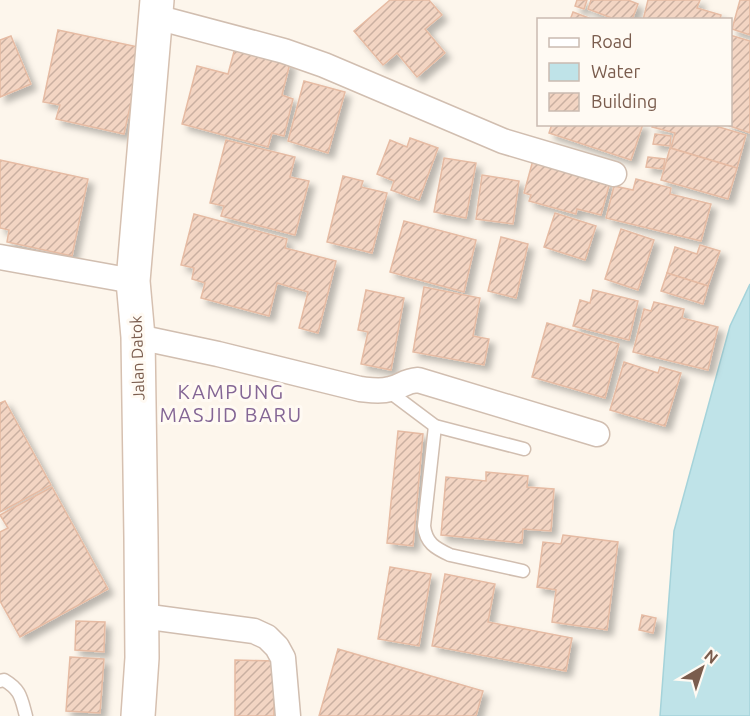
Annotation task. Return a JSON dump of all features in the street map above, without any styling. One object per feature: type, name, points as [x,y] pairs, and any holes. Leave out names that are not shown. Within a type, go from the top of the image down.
[{"type":"main road","name":"Jalan Datok","points":[[138,716],[142,616],[138,337],[133,281],[157,8]]},
{"type":"street","points":[[157,8],[324,65],[503,141],[614,174]]},
{"type":"street","points":[[0,257],[133,281]]},
{"type":"street","points":[[138,337],[360,389],[387,390],[409,381],[418,380],[597,434]]},
{"type":"street","points":[[142,616],[254,631],[267,637],[277,647],[283,658],[288,716]]},
{"type":"lane","points":[[387,390],[435,426],[524,449]]},
{"type":"lane","points":[[435,426],[424,526],[427,539],[450,555],[523,571]]},
{"type":"lane","points":[[0,681],[4,680],[20,693],[26,716]]},
{"type":"water","points":[[750,284],[750,716],[660,716],[674,531],[730,326]]},
{"type":"building","points":[[390,0],[429,0],[442,15],[425,29],[445,53],[417,77],[397,53],[383,65],[354,31]]},
{"type":"building","points":[[577,0],[587,0],[584,9],[575,6]]},
{"type":"building","points":[[591,0],[628,0],[638,4],[633,18],[612,18],[588,9]]},
{"type":"building","points":[[648,0],[700,0],[697,8],[721,15],[720,18],[644,18]]},
{"type":"building","points":[[740,0],[750,0],[750,35],[732,29]]},
{"type":"building","points":[[573,12],[589,18],[571,18]]},
{"type":"building","points":[[58,30],[143,48],[124,134],[56,119],[60,105],[43,102]]},
{"type":"building","points":[[11,36],[31,84],[0,97],[0,40]]},
{"type":"building","points":[[732,36],[750,41],[750,133],[730,126],[732,126]]},
{"type":"building","points":[[235,48],[290,63],[282,95],[293,99],[284,136],[272,133],[268,147],[182,124],[197,66],[228,74]]},
{"type":"building","points":[[304,81],[345,92],[328,153],[288,141]]},
{"type":"building","points":[[551,126],[642,126],[631,160],[549,133]]},
{"type":"building","points":[[716,126],[746,135],[737,168],[671,148],[675,133],[652,127]]},
{"type":"building","points":[[655,134],[671,136],[670,146],[653,144]]},
{"type":"building","points":[[410,138],[438,148],[419,200],[391,190],[394,181],[377,174],[390,140],[407,147]]},
{"type":"building","points":[[226,140],[295,157],[290,177],[309,181],[295,235],[221,216],[224,206],[210,203]]},
{"type":"building","points":[[670,148],[737,168],[728,199],[661,180]]},
{"type":"building","points":[[648,157],[665,159],[663,169],[646,167]]},
{"type":"building","points":[[444,158],[476,163],[466,218],[434,212]]},
{"type":"building","points":[[0,160],[88,179],[72,256],[7,242],[9,230],[0,228]]},
{"type":"building","points":[[533,160],[610,182],[601,215],[577,209],[576,214],[529,201],[531,195],[524,193]]},
{"type":"building","points":[[482,175],[519,181],[513,224],[476,219]]},
{"type":"building","points":[[343,176],[363,181],[361,187],[387,193],[372,253],[327,242]]},
{"type":"building","points":[[636,179],[671,188],[670,194],[711,204],[701,241],[606,218],[614,186],[633,190]]},
{"type":"building","points":[[555,213],[596,226],[585,260],[544,247]]},
{"type":"building","points":[[194,214],[287,239],[285,248],[336,261],[318,333],[299,328],[308,292],[277,283],[269,316],[201,298],[205,283],[192,279],[194,268],[181,265]]},
{"type":"building","points":[[404,221],[476,240],[464,292],[390,272]]},
{"type":"building","points":[[621,229],[654,240],[638,290],[605,279]]},
{"type":"building","points":[[501,237],[528,244],[516,298],[488,291]]},
{"type":"building","points":[[700,245],[720,251],[708,286],[667,273],[675,247],[697,254]]},
{"type":"building","points":[[667,273],[708,286],[703,304],[661,291]]},
{"type":"building","points":[[424,287],[480,298],[473,336],[489,339],[484,365],[413,352]]},
{"type":"building","points":[[366,290],[404,298],[391,370],[361,364],[368,332],[358,330]]},
{"type":"building","points":[[593,290],[638,301],[629,340],[573,326],[580,300],[590,303]]},
{"type":"building","points":[[654,302],[684,309],[682,318],[718,327],[708,370],[633,352],[644,309],[651,311]]},
{"type":"building","points":[[547,323],[619,344],[605,398],[532,377]]},
{"type":"building","points":[[624,362],[658,373],[660,367],[681,373],[665,426],[610,410]]},
{"type":"building","points":[[5,401],[51,485],[0,512],[0,403]]},
{"type":"building","points":[[398,431],[423,434],[413,546],[387,543]]},
{"type":"building","points":[[486,472],[528,476],[527,487],[554,489],[551,531],[523,529],[522,543],[441,535],[446,477],[486,481]]},
{"type":"building","points":[[52,487],[108,589],[20,637],[0,601],[0,532],[8,528],[0,515]]},
{"type":"building","points":[[563,535],[618,542],[607,630],[552,622],[556,590],[537,587],[543,542],[561,544]]},
{"type":"building","points":[[390,567],[431,574],[419,646],[378,639]]},
{"type":"building","points":[[445,574],[495,584],[488,622],[572,638],[566,671],[432,646]]},
{"type":"building","points":[[642,615],[656,618],[653,633],[639,630]]},
{"type":"building","points":[[76,621],[105,622],[104,652],[75,650]]},
{"type":"building","points":[[338,649],[483,691],[476,716],[319,716]]},
{"type":"building","points":[[70,657],[104,659],[100,713],[66,711]]},
{"type":"building","points":[[235,660],[274,661],[274,716],[235,716]]},
{"type":"district","name":"KAMPUNG MASJID BARU","points":[[231,404]]}]
